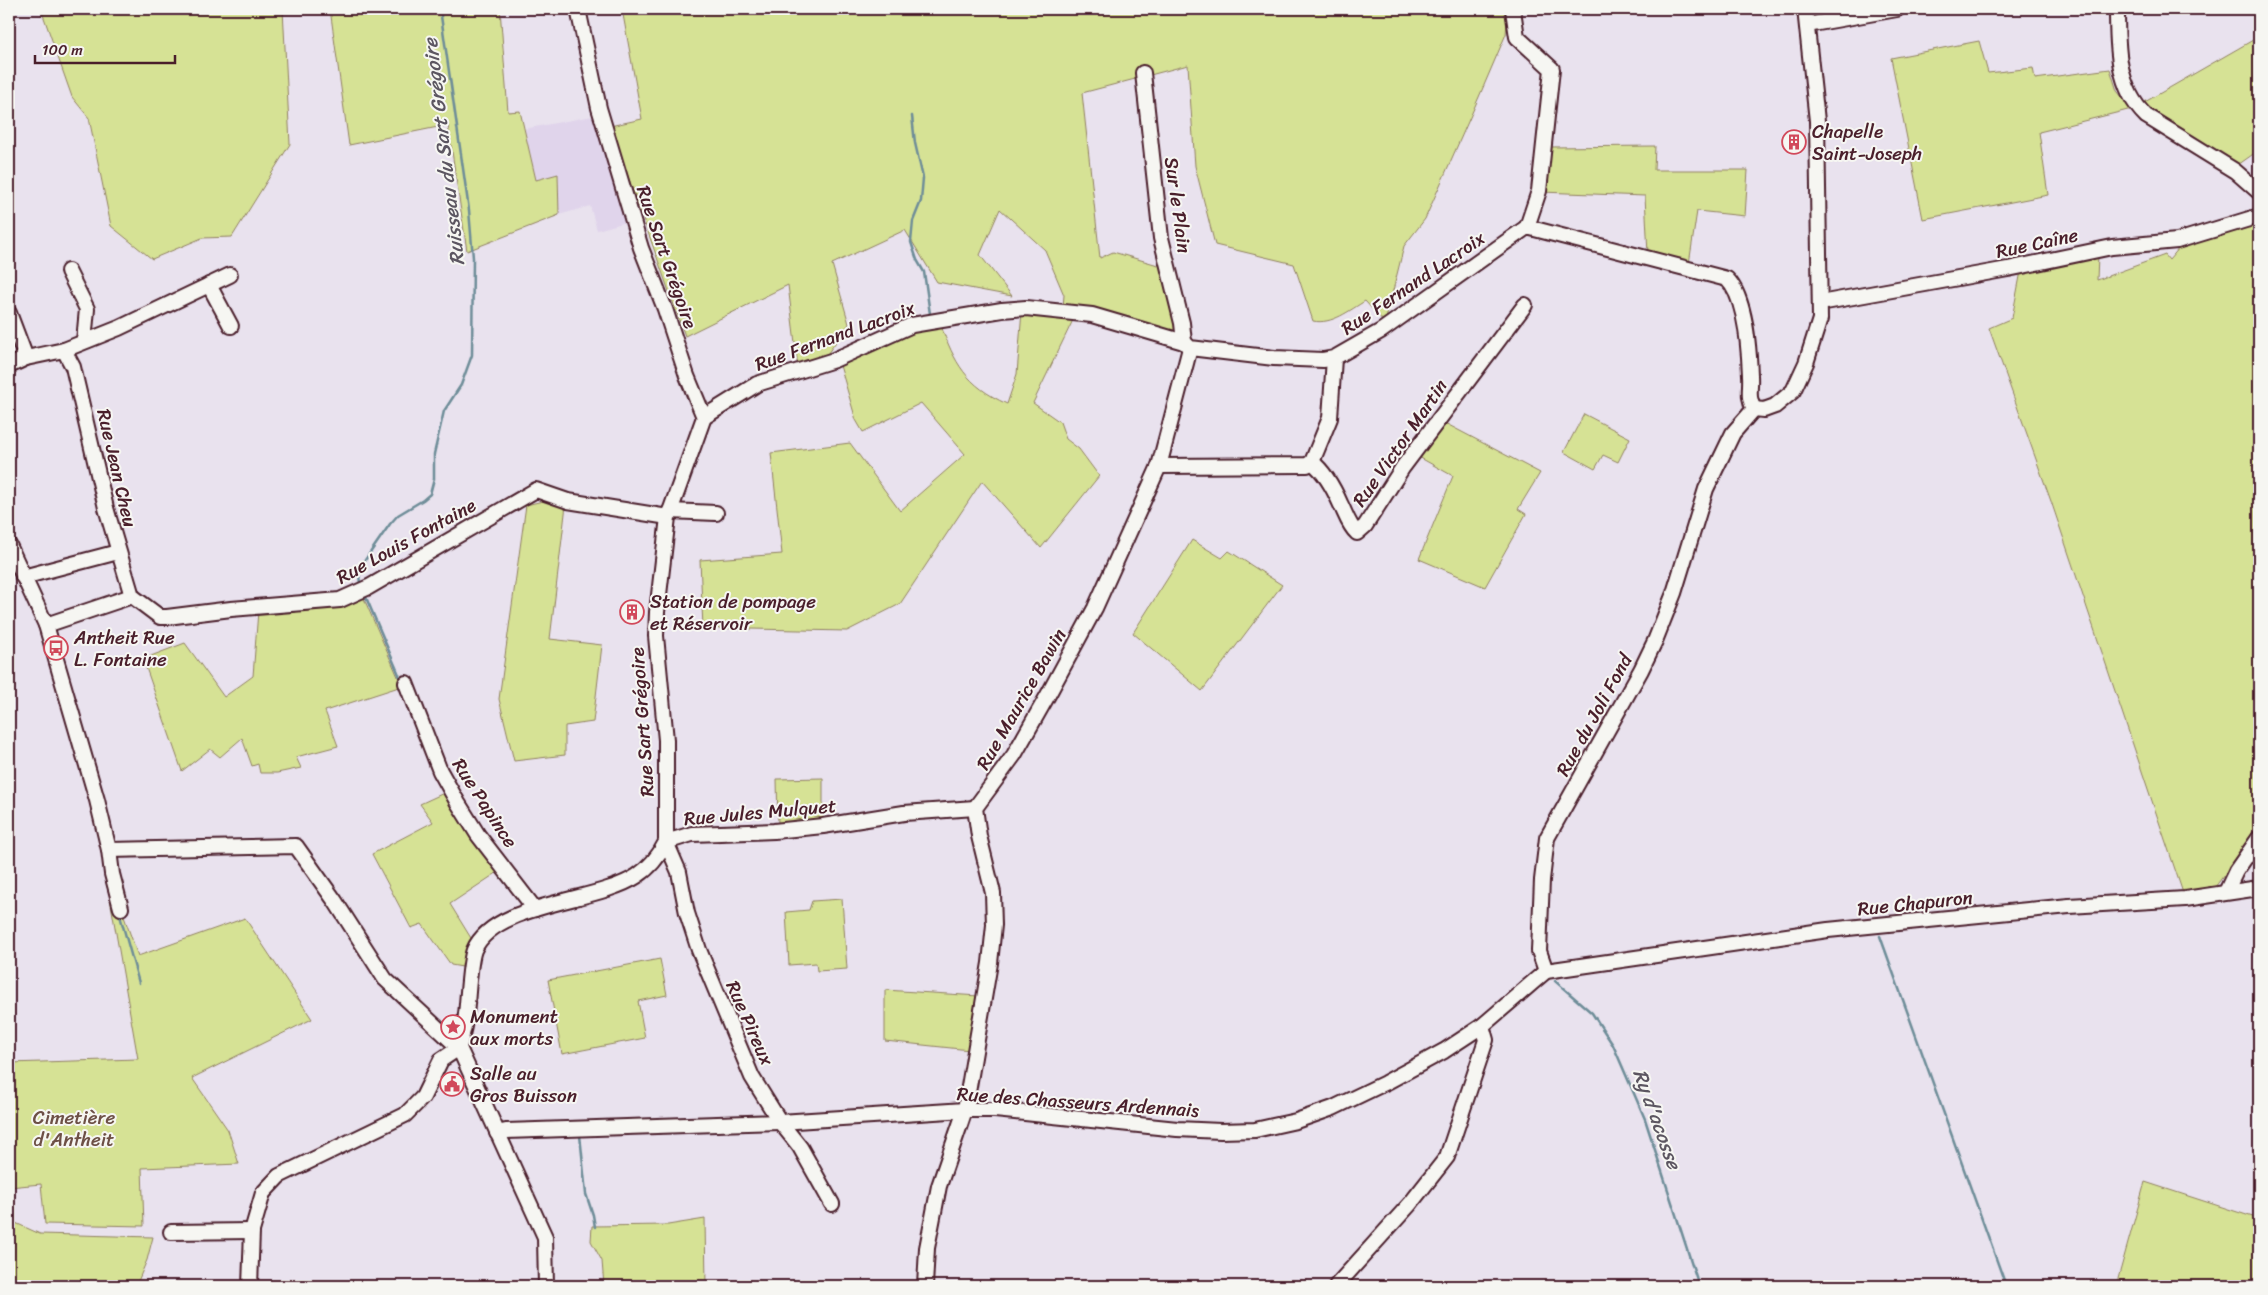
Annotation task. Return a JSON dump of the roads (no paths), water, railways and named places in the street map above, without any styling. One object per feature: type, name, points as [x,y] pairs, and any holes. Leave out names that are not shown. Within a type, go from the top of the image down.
[{"type":"street","name":"Rue Sart Grégoire","points":[[578,9],[600,108],[641,248],[704,417],[669,514],[656,636],[666,740],[666,842]]},
{"type":"street","points":[[1513,10],[1517,37],[1552,69],[1539,191],[1527,227],[1727,280],[1735,287],[1741,303],[1750,376],[1749,399],[1754,409],[1764,410],[1775,406],[1793,391],[1815,339],[1820,319],[1817,121],[1805,9]]},
{"type":"street","points":[[1807,25],[1897,9]]},
{"type":"street","points":[[2117,9],[2118,54],[2127,89],[2135,105],[2146,116],[2235,171],[2259,192]]},
{"type":"street","name":"Sur le Plain","points":[[1143,73],[1161,238],[1187,345]]},
{"type":"street","name":"Rue Caîne","points":[[1820,303],[2008,269],[2112,247],[2177,241],[2259,216]]},
{"type":"street","name":"Rue Fernand Lacroix","points":[[704,417],[757,384],[834,360],[912,325],[1002,310],[1026,308],[1092,315],[1187,345],[1274,358],[1323,360],[1334,358],[1381,331],[1527,227]]},
{"type":"street","points":[[68,271],[87,309],[84,341]]},
{"type":"street","points":[[9,366],[26,358],[64,350],[119,328],[230,276]]},
{"type":"street","points":[[209,285],[231,326]]},
{"type":"street","name":"Rue Victor Martin","points":[[1312,462],[1326,477],[1337,494],[1352,528],[1357,533],[1365,526],[1403,467],[1526,305]]},
{"type":"street","points":[[9,313],[26,358]]},
{"type":"street","name":"Rue Maurice Bawin","points":[[975,808],[1014,755],[1095,608],[1159,466],[1187,345]]},
{"type":"street","name":"Rue Jean Cheu","points":[[64,350],[73,367],[118,552],[132,596]]},
{"type":"street","points":[[1159,466],[1294,466],[1307,465],[1312,462],[1330,418],[1334,358]]},
{"type":"street","name":"Rue du Joli Fond","points":[[1546,971],[1539,950],[1542,880],[1547,838],[1652,648],[1674,593],[1706,489],[1733,432],[1754,409]]},
{"type":"street","name":"Rue Louis Fontaine","points":[[132,596],[160,617],[340,600],[369,587],[536,490],[568,502],[669,514]]},
{"type":"street","points":[[669,514],[716,513]]},
{"type":"street","points":[[9,545],[46,626],[97,800],[121,908]]},
{"type":"street","points":[[23,577],[118,552]]},
{"type":"street","points":[[46,626],[132,596]]},
{"type":"street","name":"Rue Papince","points":[[406,683],[440,771],[453,795],[478,835],[534,909]]},
{"type":"street","points":[[925,1286],[927,1248],[939,1186],[965,1110],[990,963],[994,925],[993,893],[979,836],[975,808]]},
{"type":"street","name":"Rue Jules Mulquet","points":[[459,1048],[466,1017],[474,950],[488,932],[508,920],[534,909],[604,891],[637,876],[656,860],[666,842],[692,834],[774,831],[823,826],[904,813],[975,808]]},
{"type":"street","points":[[2226,892],[2236,871],[2259,838]]},
{"type":"street","name":"Rue Pireux","points":[[666,842],[679,872],[687,912],[698,950],[752,1077],[780,1122],[800,1147],[832,1204]]},
{"type":"street","points":[[109,850],[296,846],[335,900],[385,978],[459,1048],[544,1237],[546,1286]]},
{"type":"street","name":"Rue Chapuron","points":[[1546,971],[1828,930],[2069,906],[2185,899],[2259,888]]},
{"type":"street","points":[[1336,1286],[1410,1204],[1447,1157],[1486,1040],[1482,1026],[1546,971]]},
{"type":"street","name":"Rue des Chasseurs Ardennais","points":[[497,1134],[506,1131],[780,1122],[965,1110],[994,1110],[1177,1129],[1255,1130],[1296,1121],[1333,1108],[1444,1051],[1482,1026]]},
{"type":"street","points":[[250,1286],[252,1231],[263,1193],[279,1176],[405,1115],[423,1097],[441,1060],[459,1048]]},
{"type":"street","points":[[171,1232],[252,1231]]},
{"type":"waterway","name":"Ruisseau du Sart Grégoire","points":[[360,585],[359,573],[363,563],[390,524],[398,515],[430,494],[434,479],[434,454],[444,411],[461,385],[472,355],[473,258],[469,210],[440,9]]},
{"type":"waterway","points":[[912,116],[915,143],[923,178],[921,201],[913,221],[911,242],[917,260],[924,272],[930,314]]},
{"type":"waterway","name":"Ruisseau du Sart Grégoire","points":[[365,595],[400,677]]},
{"type":"waterway","points":[[119,912],[139,983]]},
{"type":"waterway","points":[[1880,936],[2006,1286]]},
{"type":"waterway","name":"Ry d'acosse","points":[[1555,981],[1592,1013],[1613,1045],[1645,1119],[1699,1286]]},
{"type":"waterway","name":"Ruisseau du Sart Grégoire","points":[[580,1135],[586,1194],[595,1227]]},
{"type":"place","name":"Chapelle Saint-Joseph","points":[[1794,142]]},
{"type":"place","name":"Station de pompage et Réservoir","points":[[632,612]]},
{"type":"place","name":"Antheit Rue L. Fontaine","points":[[56,648]]},
{"type":"place","name":"Monument aux morts","points":[[453,1027]]},
{"type":"place","name":"Salle au Gros Buisson","points":[[452,1084]]},
{"type":"park label","name":"Cimetière d'Antheit","points":[[74,1128]]}]
